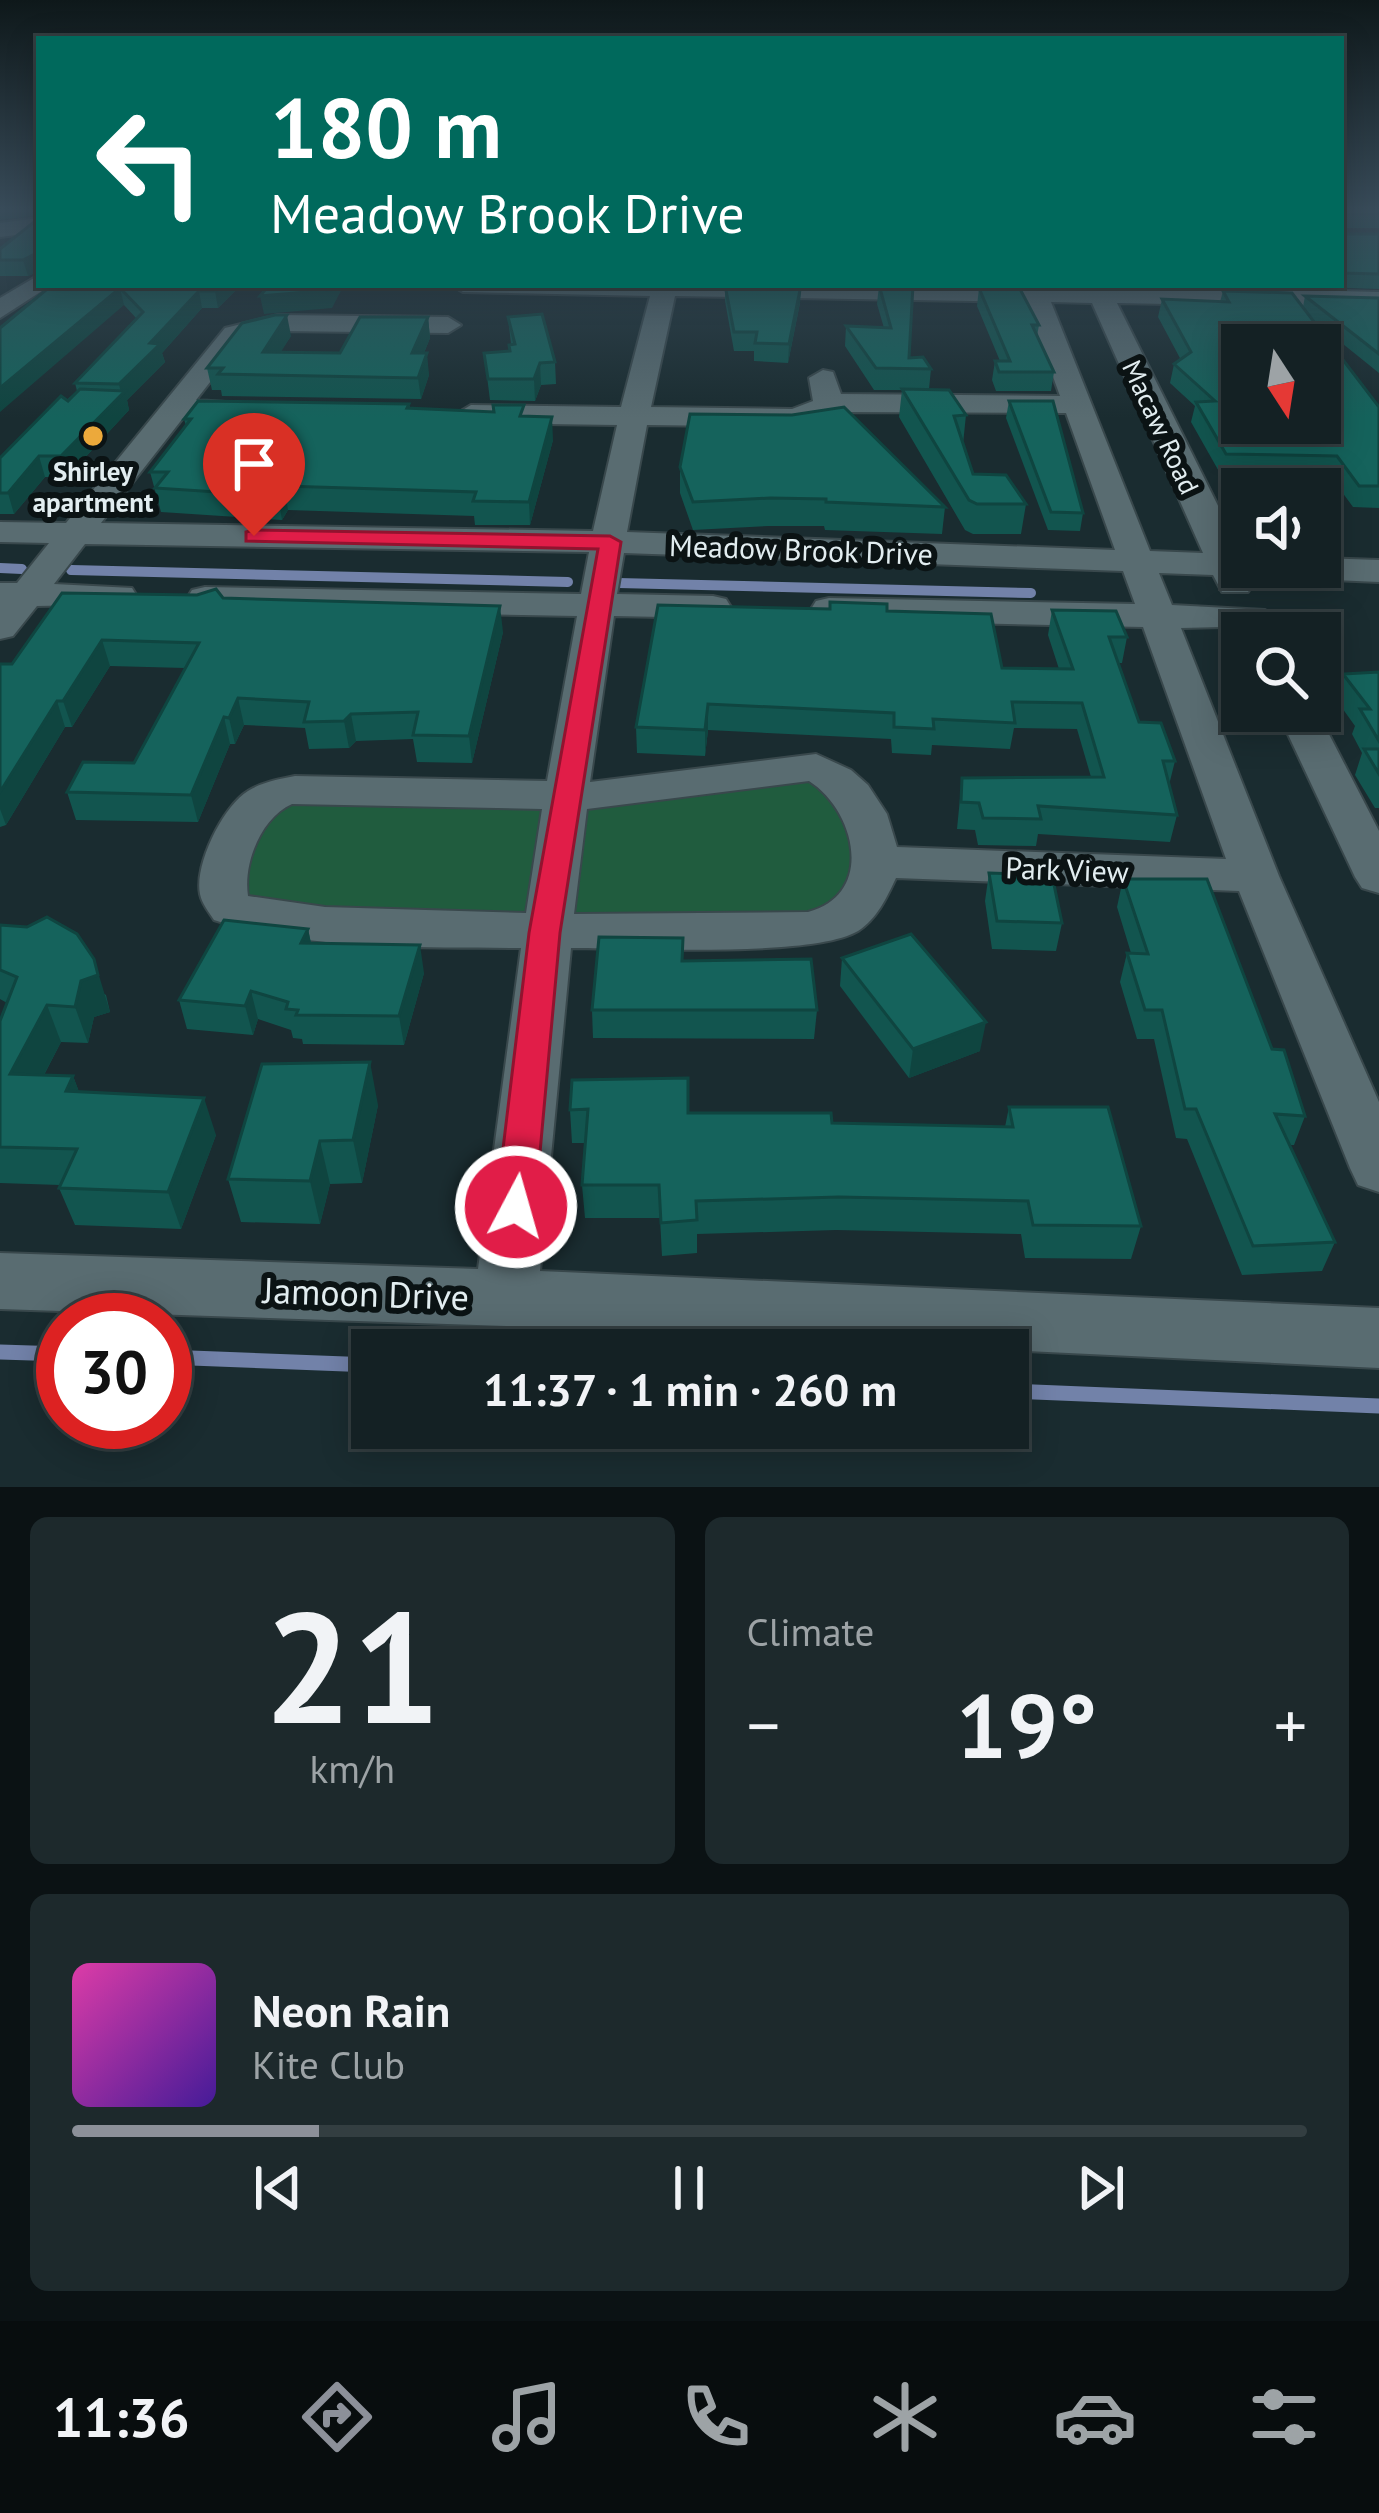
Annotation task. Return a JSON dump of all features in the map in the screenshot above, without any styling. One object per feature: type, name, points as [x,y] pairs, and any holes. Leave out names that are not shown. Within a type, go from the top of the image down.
[{"type":"street","points":[[0,310],[36,284]]},
{"type":"street","points":[[584,288],[1036,295],[1098,290],[1379,300]]},
{"type":"street","points":[[506,1298],[544,933],[632,416],[664,290]]},
{"type":"street","name":"Macaw Road","points":[[1098,290],[1221,539]]},
{"type":"street","points":[[1036,295],[1256,876],[1379,1168]]},
{"type":"street","points":[[0,628],[12,594],[76,533],[228,338],[243,329],[278,323],[448,326]]},
{"type":"street","points":[[440,413],[792,418],[820,411],[826,391],[1081,405]]},
{"type":"street","points":[[176,409],[272,410]]},
{"type":"street","name":"Meadow Brook Drive","points":[[0,532],[610,542],[1221,564]]},
{"type":"street","points":[[1341,569],[1379,571]]},
{"type":"street","points":[[12,594],[739,608]]},
{"type":"street","points":[[785,608],[1157,616],[1221,622]]},
{"type":"street","points":[[1308,732],[1379,877]]},
{"type":"street","points":[[816,767],[841,778],[861,805],[875,838],[877,862],[868,888],[843,918],[808,929],[544,933],[242,914],[227,905],[221,886],[244,823],[258,802],[273,794],[295,790],[568,795],[670,790],[816,767]]},
{"type":"street","name":"Park View","points":[[877,862],[1256,876]]},
{"type":"street","name":"Jamoon Drive","points":[[0,1281],[506,1298],[1379,1338]]},
{"type":"green space","points":[[813,779],[840,791],[859,884],[824,916],[561,921],[581,802]]},
{"type":"green space","points":[[279,799],[554,801],[530,922],[252,907],[237,871]]},
{"type":"building","points":[[48,288],[120,288],[0,388],[0,328]]},
{"type":"building","points":[[120,288],[218,288],[199,291],[150,343],[160,344],[119,384],[75,383],[143,312]]},
{"type":"building","points":[[267,288],[331,288],[330,290],[260,296]]},
{"type":"building","points":[[726,288],[800,288],[789,344],[755,343],[757,332],[734,332]]},
{"type":"building","points":[[880,288],[913,288],[909,358],[923,357],[931,369],[876,368],[846,326],[891,328]]},
{"type":"building","points":[[979,288],[1020,289],[1039,325],[1032,325],[1054,372],[999,372],[995,361],[1010,361]]},
{"type":"building","points":[[1223,291],[1292,293],[1316,324],[1221,324],[1221,444],[1341,444],[1341,357],[1379,407],[1379,486],[1359,486],[1337,456],[1226,454],[1196,402],[1215,401],[1174,364],[1191,352],[1162,299],[1229,302]]},
{"type":"building","points":[[1305,296],[1379,298],[1379,354],[1341,324]]},
{"type":"building","points":[[542,314],[555,362],[540,363],[534,379],[488,379],[484,353],[510,351],[509,345],[515,344],[508,317]]},
{"type":"building","points":[[287,315],[263,352],[340,353],[360,317],[428,317],[412,353],[427,353],[418,378],[218,374],[223,368],[207,368],[242,323]]},
{"type":"building","points":[[80,389],[125,391],[61,456],[39,456],[8,493],[0,493],[0,458],[61,396],[68,401]]},
{"type":"building","points":[[902,389],[949,390],[966,415],[954,416],[973,474],[1006,475],[1026,504],[969,500]]},
{"type":"building","points":[[198,401],[409,404],[407,408],[494,412],[493,405],[524,405],[520,416],[552,417],[529,502],[473,501],[476,492],[284,486],[278,496],[155,488],[168,472],[150,472],[191,419],[184,419]]},
{"type":"building","points":[[1009,401],[1053,401],[1083,513],[1051,512]]},
{"type":"building","points":[[844,407],[945,507],[826,499],[693,502],[680,467],[690,414],[792,415]]},
{"type":"building","points":[[216,589],[223,598],[500,606],[469,736],[413,735],[418,712],[351,714],[344,721],[304,722],[309,702],[238,698],[229,718],[224,717],[191,795],[67,792],[83,762],[134,763],[199,643],[102,640],[0,792],[0,664],[12,664],[62,593],[197,595]]},
{"type":"building","points":[[830,602],[887,604],[887,611],[991,614],[1002,668],[1073,669],[1052,610],[1116,611],[1127,637],[1109,637],[1139,722],[1161,723],[1175,761],[1163,761],[1177,815],[1038,806],[1041,819],[983,818],[979,803],[961,802],[962,778],[1104,777],[1082,703],[1012,702],[1015,723],[933,719],[934,729],[894,727],[894,713],[708,704],[705,730],[636,727],[658,605],[830,609]]},
{"type":"building","points":[[1379,672],[1379,741],[1360,709],[1370,709],[1343,674]]},
{"type":"building","points":[[1364,749],[1379,749],[1379,774]]},
{"type":"building","points":[[989,873],[1052,875],[1062,923],[997,921]]},
{"type":"building","points":[[1123,879],[1207,879],[1272,1049],[1284,1050],[1305,1116],[1275,1114],[1335,1242],[1253,1246],[1196,1109],[1185,1109],[1162,1010],[1145,1010],[1127,953],[1148,954]]},
{"type":"building","points":[[47,917],[77,934],[94,959],[98,975],[81,981],[75,1007],[47,1005],[10,1074],[73,1076],[66,1091],[204,1098],[168,1192],[59,1188],[77,1149],[0,1147],[0,1021],[17,977],[0,970],[0,925],[27,927]]},
{"type":"building","points":[[224,920],[308,929],[301,943],[420,945],[399,1016],[296,1015],[298,1010],[286,1009],[288,1002],[251,991],[245,1006],[179,1000]]},
{"type":"building","points":[[911,934],[986,1022],[913,1049],[842,958]]},
{"type":"building","points":[[599,937],[683,938],[682,961],[811,959],[817,1010],[592,1010]]},
{"type":"building","points":[[370,1062],[353,1140],[320,1141],[310,1181],[228,1179],[262,1064]]},
{"type":"building","points":[[688,1078],[688,1113],[831,1113],[832,1123],[1013,1127],[1009,1107],[1108,1107],[1141,1226],[1033,1225],[1028,1201],[839,1197],[696,1201],[697,1220],[661,1223],[659,1185],[582,1185],[588,1109],[570,1110],[572,1080]]},
{"type":"waterway","points":[[0,568],[22,569]]},
{"type":"waterway","points":[[71,570],[568,582]]},
{"type":"waterway","points":[[618,583],[1031,593]]},
{"type":"waterway","points":[[0,1352],[36,1353]]},
{"type":"waterway","points":[[192,1358],[351,1364]]},
{"type":"waterway","points":[[1029,1392],[1379,1406]]},
{"type":"place","name":"Shirley apartment","points":[[93,436]]},
{"type":"route","points":[[254,536],[610,542],[544,933],[516,1207]]}]
